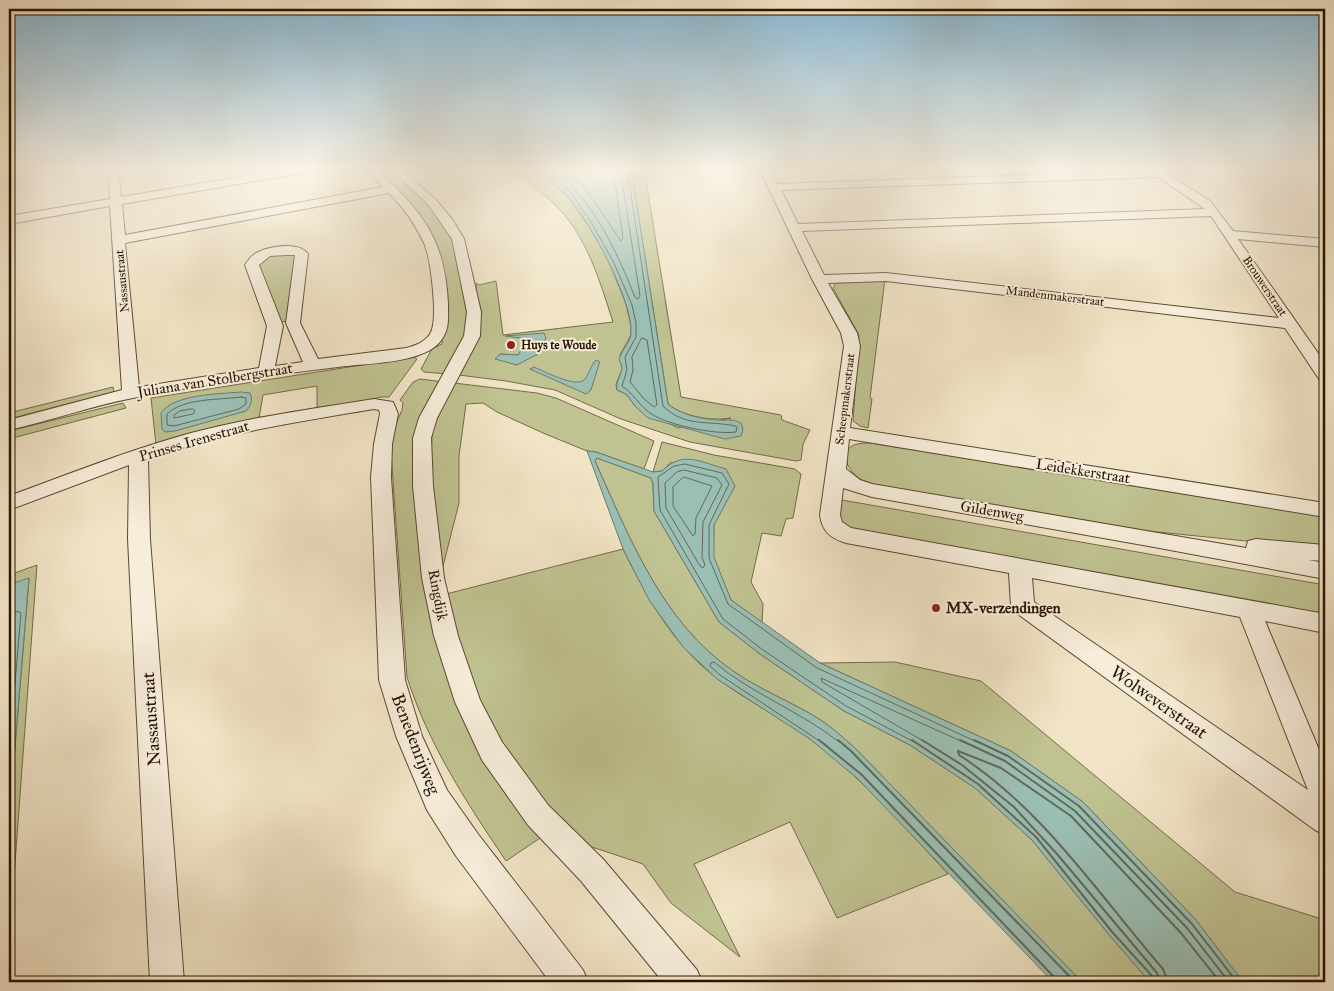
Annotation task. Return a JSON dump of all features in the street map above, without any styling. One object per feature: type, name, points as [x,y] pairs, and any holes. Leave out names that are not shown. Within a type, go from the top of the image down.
[{"type":"street","points":[[9,220],[43,214]]},
{"type":"street","name":"Nassaustraat","points":[[117,214],[131,393]]},
{"type":"street","points":[[119,240],[256,214]]},
{"type":"street","name":"Juliana van Stolbergstraat","points":[[9,425],[131,393],[313,365],[412,353],[424,348],[440,332],[440,290],[432,246],[419,221],[413,214]]},
{"type":"street","name":"Ringdijk","points":[[442,214],[458,240],[464,260],[474,312],[472,336],[428,418],[422,438],[423,486],[433,578],[446,636],[468,702],[492,751],[538,815],[592,870],[684,982]]},
{"type":"street","name":"Scheepmakerstraat","points":[[788,214],[819,279],[849,333],[852,346],[836,471]]},
{"type":"street","points":[[794,228],[1155,214]]},
{"type":"street","name":"Brouwerstraat","points":[[1216,214],[1325,375]]},
{"type":"street","points":[[1229,234],[1325,243]]},
{"type":"street","points":[[266,372],[275,326],[252,265],[257,258],[278,252],[294,250],[302,254],[293,323],[313,365]]},
{"type":"street","name":"Mandenmakerstraat","points":[[819,279],[886,277],[1290,324]]},
{"type":"street","points":[[275,326],[293,323]]},
{"type":"street","name":"Prinses Irenestraat","points":[[9,504],[139,455],[199,437],[259,423],[374,404],[385,405]]},
{"type":"street","name":"Benedenrijweg","points":[[385,405],[388,409],[388,414],[383,444],[382,477],[392,680],[409,736],[437,800],[467,845],[571,982]]},
{"type":"street","name":"Leidekkerstraat","points":[[841,432],[1325,510]]},
{"type":"street","name":"Nassaustraat","points":[[139,455],[140,539],[167,982]]},
{"type":"street","points":[[836,471],[830,515],[832,526],[846,535],[1325,623]]},
{"type":"street","name":"Gildenweg","points":[[836,471],[845,482],[857,487],[1325,571]]},
{"type":"street","name":"Gildenweg","points":[[1154,539],[1325,553]]},
{"type":"street","name":"Wolweverstraat","points":[[1020,568],[1023,606],[1325,820]]},
{"type":"street","points":[[1249,610],[1325,798]]},
{"type":"green space","points":[[418,214],[436,214],[451,234],[468,311],[466,337],[448,374],[424,372],[421,369],[432,349],[442,344],[448,296],[434,239]]},
{"type":"green space","points":[[563,214],[580,214],[587,224],[607,257],[626,304],[631,335],[620,355],[622,370],[616,384],[617,390],[626,394],[636,407],[678,428],[731,418],[698,417],[682,412],[668,404],[638,214],[651,214],[681,397],[781,415],[782,420],[810,430],[803,444],[801,460],[796,461],[690,442],[621,419],[555,390],[459,375],[477,341],[480,329],[476,283],[479,285],[496,281],[503,335],[613,322],[591,260]],"holes":[[[507,336],[546,338],[517,365],[500,354],[518,355],[528,339]]]},
{"type":"green space","points":[[296,254],[289,321],[280,322],[257,262],[267,256]]},
{"type":"green space","points":[[885,279],[868,428],[860,426],[853,421],[859,335],[833,288],[837,281]]},
{"type":"green space","points":[[413,357],[417,359],[389,397],[317,409],[317,386],[263,395],[259,418],[156,445],[151,398]]},
{"type":"green space","points":[[420,379],[444,382],[425,422],[439,632],[546,834],[506,861],[463,795],[437,749],[407,677],[390,438],[402,410],[403,403],[400,400],[413,382]]},
{"type":"green space","points":[[454,383],[537,393],[556,398],[654,441],[644,469],[596,452],[587,451],[543,433],[497,412],[483,403],[466,404],[459,456],[459,503],[440,578],[431,469],[432,435],[434,425]]},
{"type":"green space","points":[[113,387],[114,392],[9,419],[9,413]]},
{"type":"green space","points":[[123,403],[126,408],[9,439],[9,431]]},
{"type":"green space","points":[[662,442],[714,455],[795,469],[801,474],[793,518],[786,519],[781,536],[762,533],[751,582],[763,604],[762,623],[731,600],[713,557],[714,524],[735,486],[671,462],[662,471],[653,472]]},
{"type":"green space","points":[[860,443],[870,443],[1325,516],[1325,549],[1138,530],[879,486],[859,478],[847,464],[846,453],[848,449]]},
{"type":"green space","points":[[597,458],[651,478],[654,511],[719,622],[760,654],[844,711],[910,745],[975,788],[1032,840],[1150,982],[1082,982],[855,748],[824,722],[743,678],[708,651],[686,628],[650,576],[621,519],[595,461]]},
{"type":"green space","points":[[842,500],[1325,585],[1325,616],[859,532],[848,527],[841,520],[838,512]]},
{"type":"green space","points":[[623,549],[663,620],[674,636],[702,666],[741,695],[799,731],[829,754],[882,803],[948,874],[837,918],[790,822],[694,864],[740,957],[671,903],[643,864],[583,844],[531,793],[496,743],[462,652],[446,594]]},
{"type":"green space","points":[[37,565],[9,945],[9,818],[29,579],[9,638],[9,575]]},
{"type":"green space","points":[[895,662],[981,681],[1235,892],[1325,920],[1325,982],[1243,982],[1196,920],[1083,802],[1011,751],[820,663]]},
{"type":"water","points":[[581,214],[638,214],[668,404],[691,416],[738,421],[743,429],[741,436],[725,439],[648,418],[626,394],[617,390],[622,367],[619,360],[631,337],[630,319],[617,281]]},
{"type":"water","points":[[544,333],[546,338],[538,354],[517,365],[495,359],[500,354],[518,355],[528,339],[505,336]]},
{"type":"water","points":[[596,360],[600,362],[591,390],[586,394],[530,369],[534,367],[567,380],[580,382],[584,380]]},
{"type":"water","points":[[241,392],[250,393],[251,396],[251,403],[246,411],[175,431],[165,432],[162,429],[161,413],[176,402],[198,396]]},
{"type":"water","points":[[587,451],[596,452],[653,472],[662,471],[677,461],[685,459],[700,461],[726,469],[735,486],[714,525],[714,557],[731,600],[820,663],[1011,751],[1083,802],[1196,920],[1243,982],[1150,982],[1032,840],[975,788],[910,745],[844,711],[760,654],[719,622],[654,511],[651,478],[597,458],[595,461],[635,548],[667,603],[686,628],[708,651],[733,671],[819,719],[855,748],[1082,982],[1053,982],[858,779],[810,739],[717,679],[683,647],[649,600],[623,549]]},
{"type":"water","points":[[29,578],[9,818],[9,638],[14,583]]},
{"type":"place","name":"Huys te Woude","points":[[511,345]]},
{"type":"place","name":"MX-verzendingen","points":[[936,608]]}]
